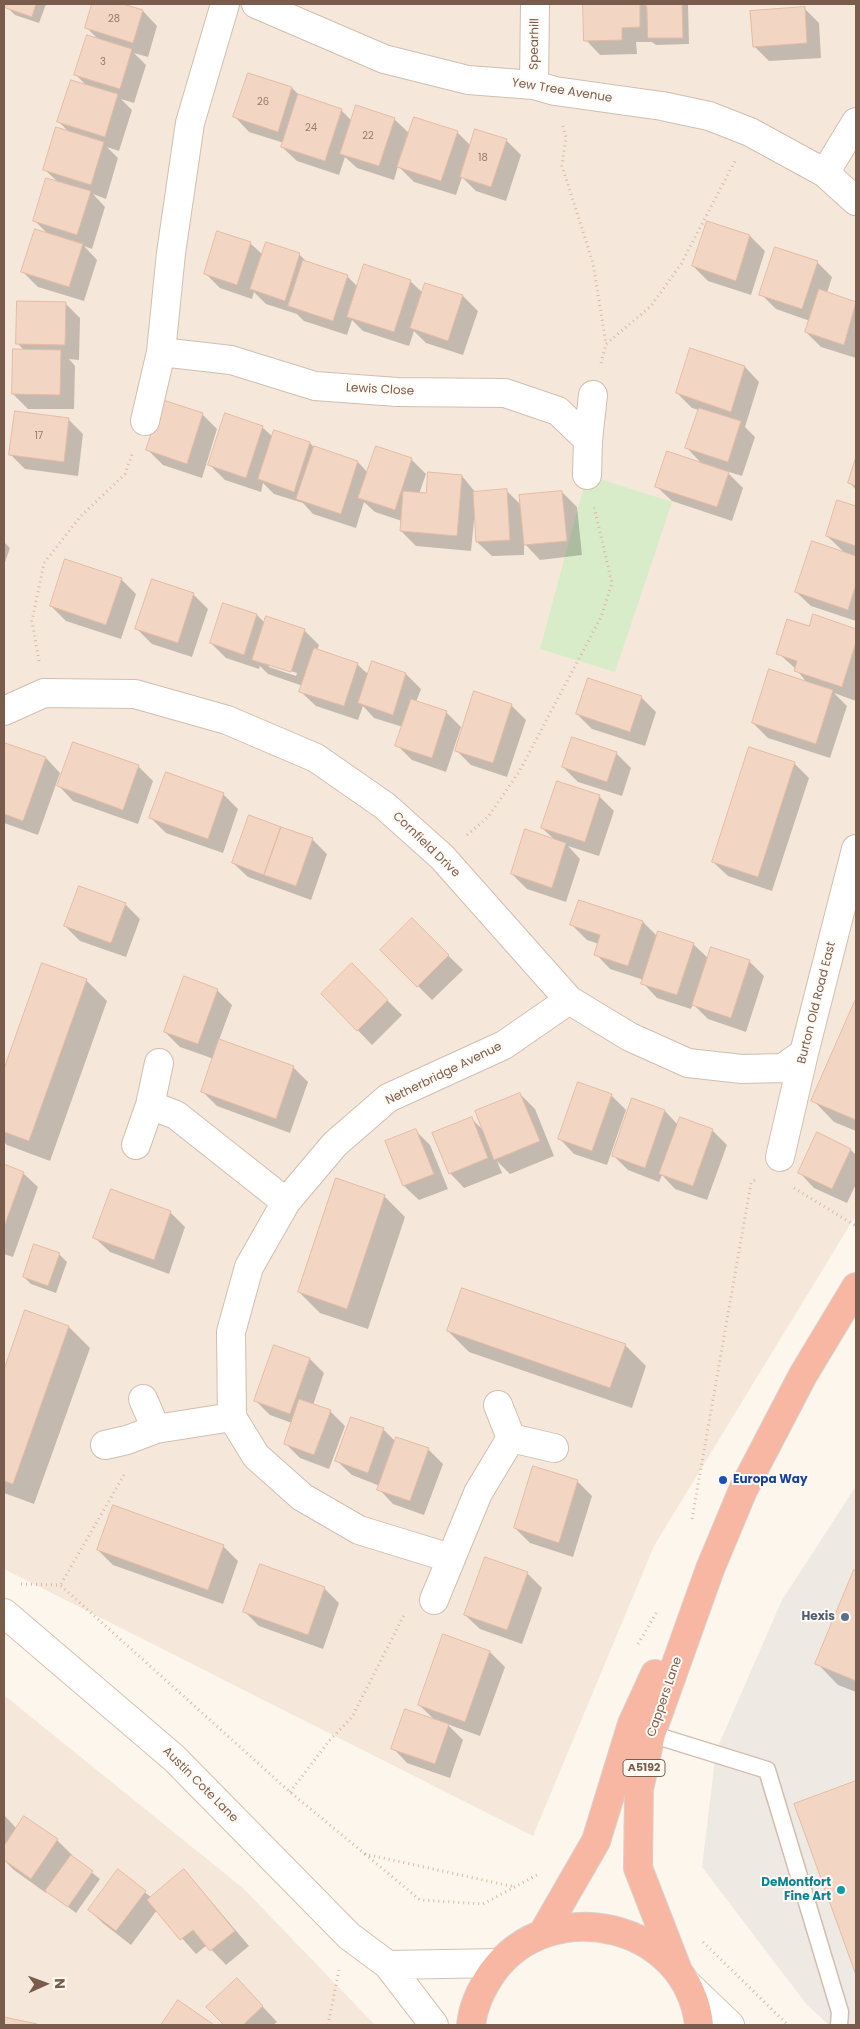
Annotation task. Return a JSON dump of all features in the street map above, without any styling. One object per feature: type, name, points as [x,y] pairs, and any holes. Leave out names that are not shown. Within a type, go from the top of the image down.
[{"type":"highway","name":"Cappers Lane","points":[[699,2025],[698,2014],[638,1868],[639,1789],[651,1734],[710,1569],[743,1490],[803,1375],[856,1287]]},
{"type":"highway","name":"Cappers Lane","points":[[543,1934],[596,1842],[632,1724],[680,1620],[710,1569]]},
{"type":"highway","points":[[471,2025],[482,1988],[500,1963],[520,1946],[543,1934],[579,1926],[616,1930],[651,1946],[682,1977]]},
{"type":"street","points":[[145,421],[161,352],[171,253],[190,123],[225,4]]},
{"type":"street","name":"Yew Tree Avenue","points":[[256,4],[384,59],[468,80],[545,88],[662,106],[709,116],[750,132],[825,173],[856,201]]},
{"type":"street","name":"Spearhill","points":[[535,4],[545,88]]},
{"type":"street","points":[[825,173],[856,122]]},
{"type":"street","name":"Lewis Close","points":[[161,352],[231,360],[315,386],[397,392],[505,393],[558,411],[588,440]]},
{"type":"street","points":[[587,475],[588,440],[593,395]]},
{"type":"street","name":"Cornfield Drive","points":[[4,711],[44,693],[135,694],[227,720],[316,758],[385,806],[442,858],[569,1000],[630,1038],[688,1064],[742,1070],[783,1068],[804,1053]]},
{"type":"street","name":"Burton Old Road East","points":[[780,1158],[804,1053],[856,849]]},
{"type":"street","name":"Netherbridge Avenue","points":[[232,1417],[231,1332],[249,1267],[286,1202],[335,1144],[388,1098],[504,1044],[569,1000]]},
{"type":"street","points":[[136,1145],[150,1106],[159,1062]]},
{"type":"street","points":[[150,1106],[176,1115],[286,1202]]},
{"type":"street","points":[[143,1399],[156,1429]]},
{"type":"street","points":[[498,1405],[511,1438]]},
{"type":"street","points":[[116,1442],[156,1429],[232,1417],[256,1456],[302,1497],[359,1530],[450,1558]]},
{"type":"street","points":[[511,1438],[554,1448]]},
{"type":"street","points":[[434,1600],[478,1493],[511,1438]]},
{"type":"street","name":"Austin Cote Lane","points":[[7,1622],[174,1758],[349,1936],[388,1965],[434,2025]]},
{"type":"street","points":[[388,1965],[500,1963]]},
{"type":"street","points":[[682,1977],[730,2025]]},
{"type":"lane","points":[[651,1734],[767,1770],[840,2012],[839,2025]]},
{"type":"path","points":[[545,88],[566,137],[562,166],[593,263],[606,344],[593,395]]},
{"type":"path","points":[[606,344],[651,306],[681,264],[750,132]]},
{"type":"path","points":[[44,693],[32,621],[44,563],[80,518],[125,474],[145,421]]},
{"type":"path","points":[[442,858],[488,817],[519,772],[601,617],[612,583],[587,475]]},
{"type":"path","points":[[691,1525],[699,1490],[751,1183],[780,1158],[787,1183],[856,1226]]},
{"type":"path","points":[[60,1585],[124,1475],[116,1442]]},
{"type":"path","points":[[13,1584],[60,1585],[290,1792],[420,1900],[483,1904],[538,1874]]},
{"type":"path","points":[[290,1792],[329,1741],[352,1717],[415,1593],[434,1600]]},
{"type":"path","points":[[635,1653],[662,1602]]},
{"type":"path","points":[[365,1854],[515,1887]]},
{"type":"path","points":[[328,2025],[340,1966],[349,1936]]},
{"type":"path","points":[[701,1940],[788,2025]]},
{"type":"shaded area","points":[[4,4],[856,4],[856,1215],[654,1546],[533,1836],[4,1569]]},
{"type":"shaded area","points":[[856,1486],[856,2025],[829,2025],[807,2005],[702,1867],[716,1751],[782,1600]]},
{"type":"shaded area","points":[[4,1695],[244,1889],[375,2025],[4,2025]]},
{"type":"green space","points":[[587,475],[672,502],[615,672],[540,649]]},
{"type":"building","points":[[7,4],[36,4],[32,17],[6,8]]},
{"type":"building","points":[[92,4],[123,4],[143,10],[133,43],[85,28]]},
{"type":"building","points":[[583,4],[640,4],[640,27],[622,28],[622,40],[584,41]]},
{"type":"building","points":[[647,4],[682,4],[683,38],[648,38]]},
{"type":"building","points":[[805,7],[807,43],[753,47],[750,11]]},
{"type":"building","points":[[87,35],[132,49],[120,89],[74,75]]},
{"type":"building","points":[[248,73],[292,87],[278,132],[233,117]]},
{"type":"building","points":[[71,80],[118,94],[105,137],[57,122]]},
{"type":"building","points":[[298,94],[342,109],[325,161],[281,147]]},
{"type":"building","points":[[356,105],[395,118],[379,166],[340,154]]},
{"type":"building","points":[[414,117],[458,131],[441,181],[397,167]]},
{"type":"building","points":[[56,127],[104,142],[91,185],[43,170]]},
{"type":"building","points":[[475,129],[507,139],[491,187],[460,177]]},
{"type":"building","points":[[46,178],[91,191],[77,235],[33,221]]},
{"type":"building","points":[[707,221],[750,235],[736,281],[692,266]]},
{"type":"building","points":[[35,229],[83,244],[69,287],[21,272]]},
{"type":"building","points":[[217,231],[251,242],[237,285],[204,274]]},
{"type":"building","points":[[266,242],[300,253],[285,301],[250,289]]},
{"type":"building","points":[[775,247],[818,261],[802,309],[759,295]]},
{"type":"building","points":[[303,260],[348,275],[333,321],[288,306]]},
{"type":"building","points":[[364,264],[411,280],[394,332],[347,317]]},
{"type":"building","points":[[425,283],[463,295],[448,341],[410,328]]},
{"type":"building","points":[[819,289],[856,302],[844,345],[805,332]]},
{"type":"building","points":[[17,301],[66,302],[65,345],[16,344]]},
{"type":"building","points":[[690,348],[745,366],[731,412],[676,393]]},
{"type":"building","points":[[13,349],[61,350],[60,395],[12,394]]},
{"type":"building","points":[[163,400],[203,413],[187,464],[146,450]]},
{"type":"building","points":[[699,408],[741,421],[728,462],[685,448]]},
{"type":"building","points":[[15,411],[69,418],[64,462],[9,455]]},
{"type":"building","points":[[225,413],[263,426],[246,478],[208,465]]},
{"type":"building","points":[[274,430],[310,442],[294,492],[258,479]]},
{"type":"building","points":[[314,446],[358,461],[341,514],[296,499]]},
{"type":"building","points":[[376,446],[412,458],[395,510],[358,498]]},
{"type":"building","points":[[667,451],[729,472],[717,507],[655,487]]},
{"type":"building","points":[[856,457],[856,486],[848,483]]},
{"type":"building","points":[[428,472],[462,475],[457,536],[400,531],[403,491],[426,493]]},
{"type":"building","points":[[507,489],[510,540],[476,542],[473,492]]},
{"type":"building","points":[[562,491],[567,541],[524,545],[519,495]]},
{"type":"building","points":[[837,500],[856,506],[856,546],[826,536]]},
{"type":"building","points":[[812,541],[856,556],[856,584],[848,610],[795,592]]},
{"type":"building","points":[[65,559],[122,578],[106,625],[50,606]]},
{"type":"building","points":[[152,579],[194,593],[178,643],[135,629]]},
{"type":"building","points":[[223,603],[257,614],[244,655],[210,643]]},
{"type":"building","points":[[813,614],[856,629],[856,642],[842,687],[794,671],[797,661],[776,654],[787,619],[809,626]]},
{"type":"building","points":[[266,616],[305,629],[291,672],[252,660]]},
{"type":"building","points":[[314,648],[358,663],[344,706],[299,692]]},
{"type":"building","points":[[372,661],[406,673],[393,715],[358,703]]},
{"type":"building","points":[[769,669],[833,690],[816,744],[752,723]]},
{"type":"building","points":[[588,678],[642,696],[630,732],[576,714]]},
{"type":"building","points":[[474,691],[512,704],[493,763],[455,751]]},
{"type":"building","points":[[411,699],[447,711],[432,758],[395,746]]},
{"type":"building","points":[[572,737],[617,752],[607,782],[562,767]]},
{"type":"building","points":[[73,742],[139,765],[123,810],[57,786]]},
{"type":"building","points":[[5,743],[46,757],[23,821],[4,814]]},
{"type":"building","points":[[749,747],[795,762],[758,877],[712,862]]},
{"type":"building","points":[[166,772],[224,793],[208,839],[149,818]]},
{"type":"building","points":[[557,781],[600,795],[585,842],[541,828]]},
{"type":"building","points":[[249,815],[281,827],[264,875],[232,863]]},
{"type":"building","points":[[281,827],[313,838],[296,886],[264,875]]},
{"type":"building","points":[[525,829],[566,843],[552,888],[511,874]]},
{"type":"building","points":[[79,886],[126,903],[111,943],[64,926]]},
{"type":"building","points":[[579,900],[643,921],[628,966],[594,955],[600,935],[570,925]]},
{"type":"building","points":[[412,918],[449,955],[417,987],[380,950]]},
{"type":"building","points":[[658,931],[694,943],[677,995],[641,984]]},
{"type":"building","points":[[711,947],[750,960],[731,1018],[692,1005]]},
{"type":"building","points":[[42,963],[87,979],[29,1141],[4,1132],[4,1069]]},
{"type":"building","points":[[352,963],[388,1000],[357,1031],[321,994]]},
{"type":"building","points":[[184,976],[218,989],[198,1044],[164,1032]]},
{"type":"building","points":[[856,1002],[856,1120],[811,1101]]},
{"type":"building","points":[[219,1039],[294,1066],[276,1119],[201,1092]]},
{"type":"building","points":[[578,1082],[612,1094],[592,1151],[558,1139]]},
{"type":"building","points":[[520,1093],[540,1141],[494,1160],[475,1111]]},
{"type":"building","points":[[632,1098],[665,1110],[645,1168],[612,1156]]},
{"type":"building","points":[[472,1117],[488,1158],[449,1174],[432,1133]]},
{"type":"building","points":[[680,1117],[713,1129],[693,1186],[659,1174]]},
{"type":"building","points":[[416,1129],[434,1174],[403,1186],[385,1141]]},
{"type":"building","points":[[817,1132],[851,1149],[832,1189],[798,1173]]},
{"type":"building","points":[[4,1164],[24,1172],[4,1227]]},
{"type":"building","points":[[336,1178],[385,1195],[347,1309],[298,1292]]},
{"type":"building","points":[[111,1189],[171,1211],[154,1260],[93,1238]]},
{"type":"building","points":[[34,1244],[60,1253],[48,1286],[23,1277]]},
{"type":"building","points":[[462,1288],[626,1344],[610,1388],[447,1331]]},
{"type":"building","points":[[25,1310],[69,1326],[13,1484],[4,1481],[4,1370]]},
{"type":"building","points":[[274,1345],[310,1358],[290,1414],[254,1401]]},
{"type":"building","points":[[299,1399],[331,1410],[314,1455],[284,1444]]},
{"type":"building","points":[[351,1417],[384,1428],[368,1473],[335,1461]]},
{"type":"building","points":[[396,1437],[429,1448],[410,1501],[377,1490]]},
{"type":"building","points":[[533,1466],[578,1480],[559,1543],[514,1528]]},
{"type":"building","points":[[113,1505],[224,1545],[208,1590],[97,1550]]},
{"type":"building","points":[[485,1557],[528,1572],[507,1630],[464,1615]]},
{"type":"building","points":[[260,1564],[325,1587],[308,1635],[243,1612]]},
{"type":"building","name":"Hexis","points":[[854,1570],[856,1571],[856,1681],[815,1664]]},
{"type":"building","points":[[443,1634],[490,1651],[465,1722],[418,1705]]},
{"type":"building","points":[[405,1709],[449,1724],[435,1764],[391,1749]]},
{"type":"building","name":"DeMontfort Fine Art","points":[[856,1781],[856,1975],[794,1804]]},
{"type":"building","points":[[24,1816],[58,1839],[31,1879],[4,1860],[4,1846]]},
{"type":"building","points":[[71,1855],[93,1871],[68,1907],[45,1891]]},
{"type":"building","points":[[118,1869],[146,1891],[116,1931],[88,1910]]},
{"type":"building","points":[[184,1869],[235,1931],[210,1951],[193,1930],[180,1940],[147,1900]]},
{"type":"building","points":[[237,1978],[263,2006],[243,2025],[224,2025],[206,2007]]},
{"type":"building","points":[[178,2000],[214,2025],[161,2025]]},
{"type":"building","points":[[4,2017],[37,2024],[37,2025],[4,2025]]},
{"type":"place","name":"Europa Way","points":[[723,1480]]},
{"type":"place","name":"Hexis","points":[[845,1617]]},
{"type":"place","name":"DeMontfort Fine Art","points":[[841,1890]]}]
